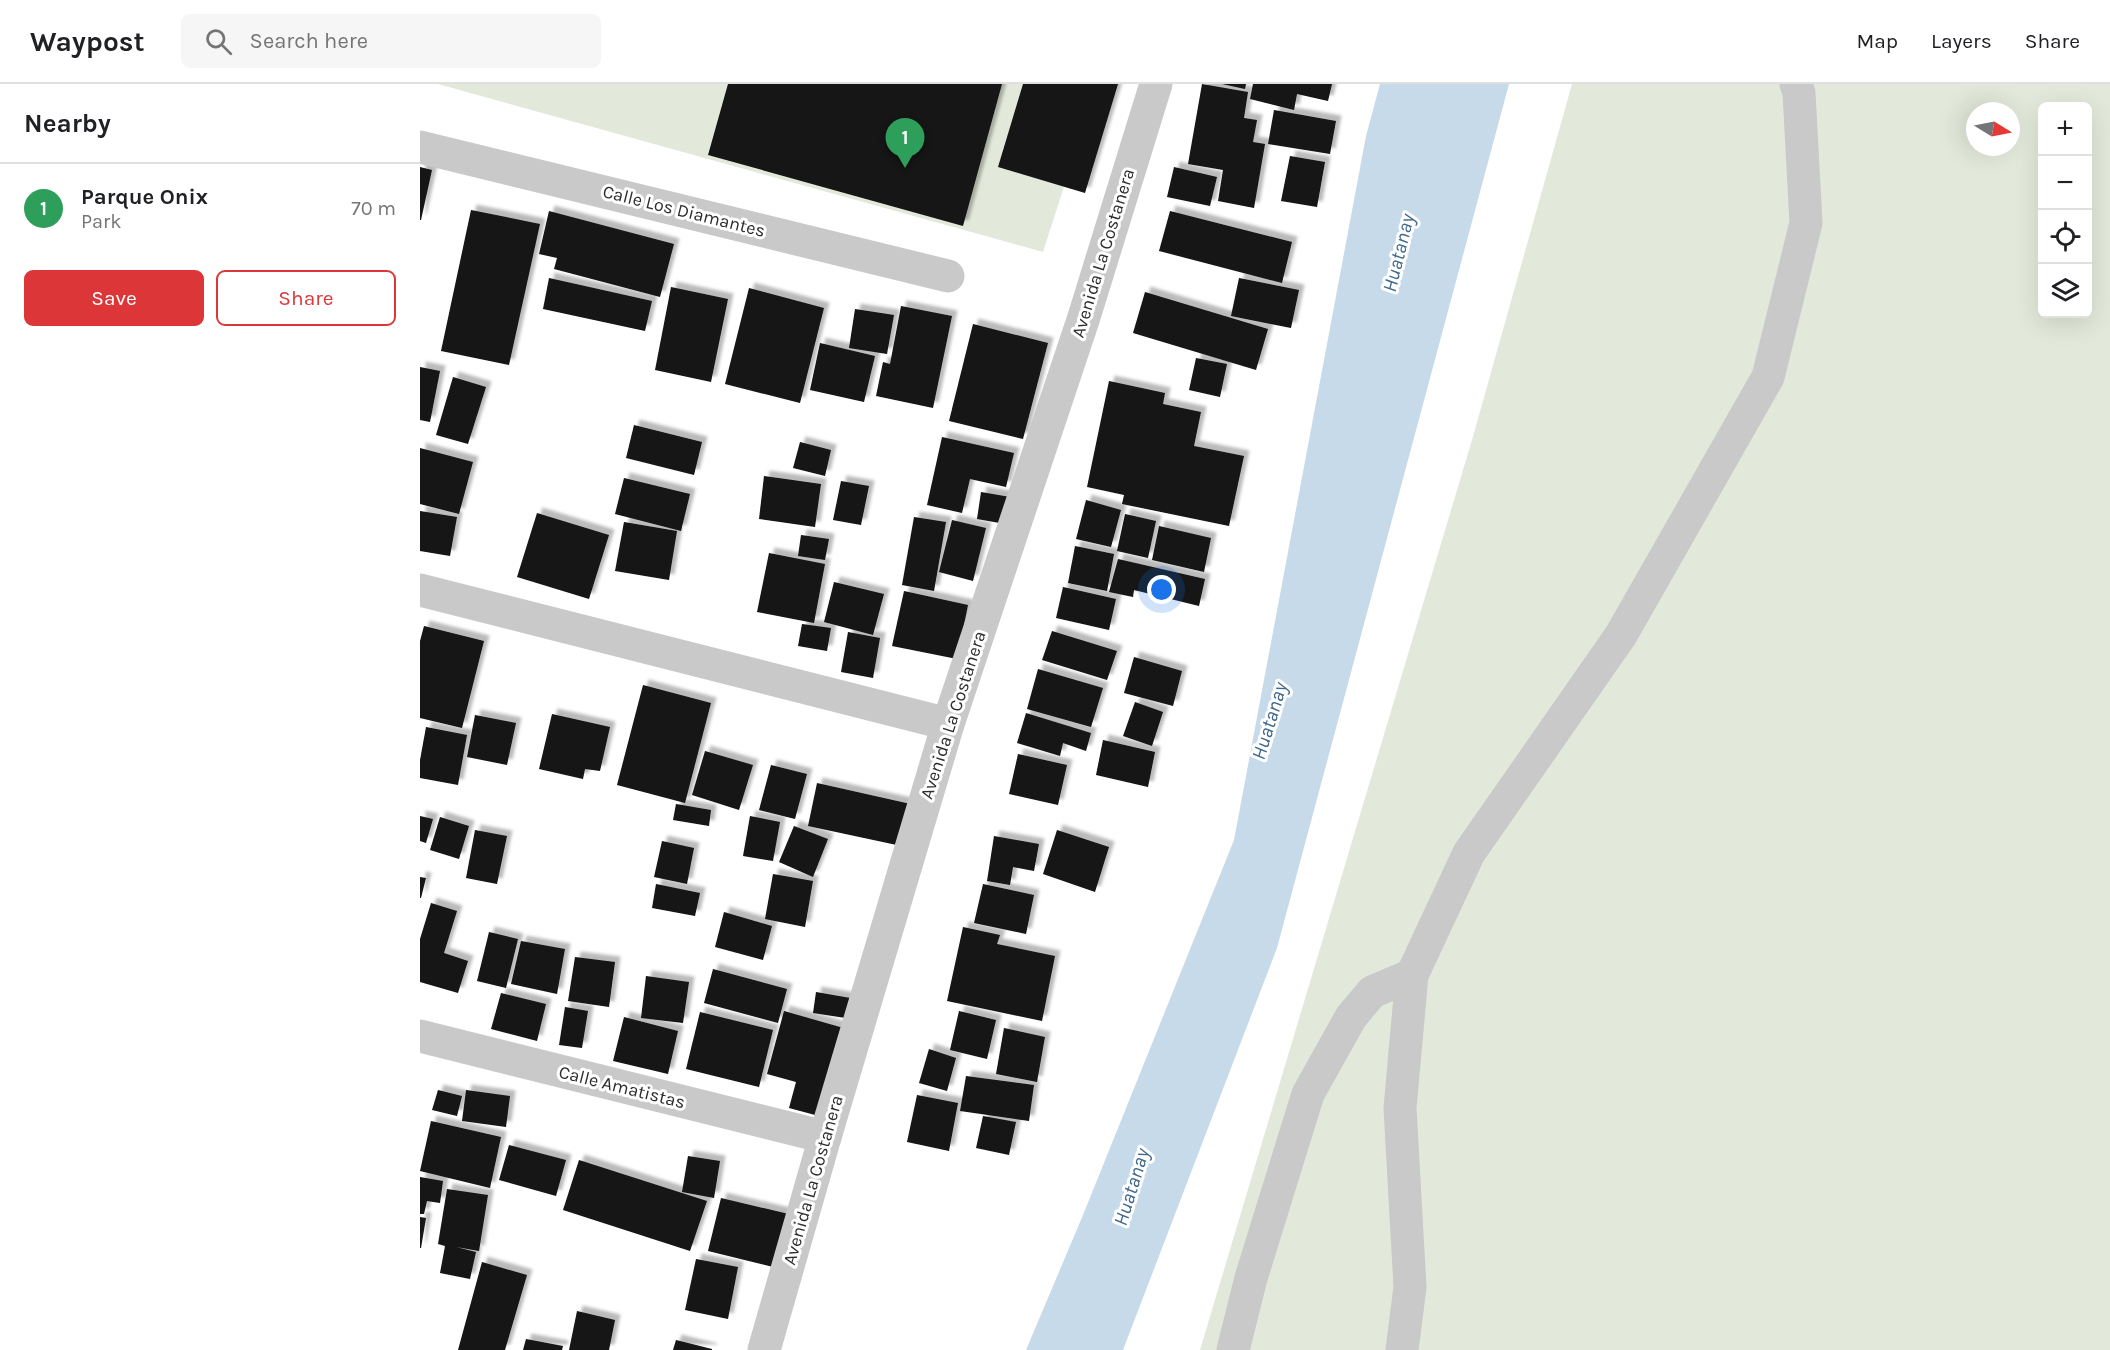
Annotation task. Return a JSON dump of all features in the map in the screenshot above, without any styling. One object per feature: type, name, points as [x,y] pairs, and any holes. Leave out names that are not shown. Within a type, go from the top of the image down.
[{"type":"street","name":"Avenida La Costanera","points":[[764,1350],[948,724],[1084,317],[1155,84]]},
{"type":"street","points":[[1402,1350],[1410,1287],[1400,1108],[1412,975],[1469,853],[1621,634],[1768,376],[1806,223],[1799,93],[1796,84]]},
{"type":"street","name":"Calle Los Diamantes","points":[[420,147],[948,276]]},
{"type":"street","points":[[420,590],[948,724]]},
{"type":"street","points":[[1233,1350],[1251,1278],[1308,1094],[1351,1017],[1372,992],[1412,975]]},
{"type":"street","name":"Calle Amatistas","points":[[420,1036],[825,1137]]},
{"type":"green space","points":[[438,84],[1097,84],[1043,252]]},
{"type":"green space","points":[[1572,84],[2110,84],[2110,1350],[1200,1350],[1472,440]]},
{"type":"water","name":"Huatanay","points":[[1380,84],[1509,84],[1277,948],[1123,1350],[1026,1350],[1234,840],[1366,136]]},
{"type":"building","points":[[728,84],[1002,84],[963,226],[708,155]]},
{"type":"building","points":[[1023,84],[1118,84],[1085,193],[998,167]]},
{"type":"building","points":[[1202,84],[1248,92],[1244,118],[1257,120],[1253,142],[1265,144],[1254,208],[1218,201],[1223,170],[1188,164]]},
{"type":"building","points":[[1222,84],[1246,84],[1245,89]]},
{"type":"building","points":[[1253,84],[1332,84],[1328,101],[1297,94],[1294,110],[1250,99]]},
{"type":"building","points":[[1274,110],[1336,121],[1330,154],[1268,144]]},
{"type":"building","points":[[1290,156],[1325,162],[1317,207],[1281,201]]},
{"type":"building","points":[[420,167],[432,170],[421,220],[420,220]]},
{"type":"building","points":[[1174,167],[1217,177],[1210,206],[1167,197]]},
{"type":"building","points":[[471,210],[540,224],[509,365],[441,351]]},
{"type":"building","points":[[549,211],[674,244],[660,297],[554,269],[557,258],[539,254]]},
{"type":"building","points":[[1170,211],[1292,242],[1282,283],[1159,251]]},
{"type":"building","points":[[549,278],[652,301],[645,331],[543,309]]},
{"type":"building","points":[[1239,278],[1299,290],[1291,328],[1231,316]]},
{"type":"building","points":[[671,287],[728,299],[711,382],[655,370]]},
{"type":"building","points":[[749,288],[824,308],[800,403],[725,384]]},
{"type":"building","points":[[1145,292],[1268,329],[1256,370],[1133,333]]},
{"type":"building","points":[[901,306],[952,316],[933,408],[876,396],[883,362],[890,364]]},
{"type":"building","points":[[855,309],[894,315],[887,354],[849,348]]},
{"type":"building","points":[[973,324],[1048,343],[1023,439],[949,421]]},
{"type":"building","points":[[820,343],[875,356],[864,402],[810,390]]},
{"type":"building","points":[[1196,358],[1227,364],[1220,397],[1189,390]]},
{"type":"building","points":[[420,367],[440,371],[430,422],[420,420]]},
{"type":"building","points":[[453,377],[486,387],[468,444],[436,435]]},
{"type":"building","points":[[1109,381],[1165,393],[1163,404],[1201,412],[1194,446],[1244,456],[1229,526],[1122,504],[1124,495],[1087,487]]},
{"type":"building","points":[[634,425],[702,442],[694,475],[626,458]]},
{"type":"building","points":[[942,437],[1014,453],[1006,487],[970,479],[962,513],[927,505]]},
{"type":"building","points":[[800,442],[831,450],[825,476],[793,468]]},
{"type":"building","points":[[420,448],[473,462],[459,514],[420,504]]},
{"type":"building","points":[[764,476],[821,484],[815,527],[759,519]]},
{"type":"building","points":[[624,478],[690,494],[681,531],[615,514]]},
{"type":"building","points":[[841,481],[869,486],[861,525],[833,520]]},
{"type":"building","points":[[981,492],[1016,498],[1011,525],[977,519]]},
{"type":"building","points":[[1086,500],[1121,510],[1111,547],[1076,539]]},
{"type":"building","points":[[420,511],[457,517],[450,556],[420,551]]},
{"type":"building","points":[[537,513],[609,535],[589,599],[517,577]]},
{"type":"building","points":[[1125,514],[1156,521],[1148,558],[1117,551]]},
{"type":"building","points":[[914,517],[946,522],[934,591],[902,585]]},
{"type":"building","points":[[952,520],[986,528],[973,581],[939,572]]},
{"type":"building","points":[[624,522],[677,531],[669,580],[615,571]]},
{"type":"building","points":[[1159,526],[1211,538],[1204,572],[1152,560]]},
{"type":"building","points":[[801,535],[829,539],[825,560],[798,556]]},
{"type":"building","points":[[1075,546],[1114,554],[1107,591],[1068,583]]},
{"type":"building","points":[[769,553],[825,564],[814,623],[757,612]]},
{"type":"building","points":[[1118,559],[1205,579],[1199,606],[1134,590],[1133,597],[1109,592]]},
{"type":"building","points":[[834,582],[884,594],[873,635],[824,622]]},
{"type":"building","points":[[1063,587],[1116,599],[1109,630],[1056,618]]},
{"type":"building","points":[[904,591],[968,605],[957,659],[892,646]]},
{"type":"building","points":[[802,624],[831,628],[827,651],[798,646]]},
{"type":"building","points":[[424,626],[484,641],[462,728],[420,718],[420,641]]},
{"type":"building","points":[[1052,631],[1117,651],[1107,680],[1042,660]]},
{"type":"building","points":[[848,632],[880,638],[873,678],[841,672]]},
{"type":"building","points":[[1134,657],[1182,671],[1173,706],[1124,693]]},
{"type":"building","points":[[1038,669],[1103,688],[1091,727],[1027,709]]},
{"type":"building","points":[[643,685],[711,703],[685,803],[617,785]]},
{"type":"building","points":[[1135,702],[1163,712],[1152,746],[1123,736]]},
{"type":"building","points":[[1026,713],[1091,733],[1086,751],[1063,743],[1060,756],[1017,743]]},
{"type":"building","points":[[552,714],[610,727],[600,771],[585,769],[583,779],[539,769]]},
{"type":"building","points":[[475,715],[516,723],[507,765],[467,757]]},
{"type":"building","points":[[426,727],[467,735],[458,785],[420,778],[420,760]]},
{"type":"building","points":[[1103,740],[1155,752],[1148,787],[1096,775]]},
{"type":"building","points":[[705,751],[753,765],[739,810],[692,795]]},
{"type":"building","points":[[1018,754],[1067,765],[1058,805],[1009,794]]},
{"type":"building","points":[[771,765],[807,774],[795,819],[759,810]]},
{"type":"building","points":[[817,783],[915,805],[906,847],[808,826]]},
{"type":"building","points":[[676,804],[711,810],[709,826],[673,820]]},
{"type":"building","points":[[420,816],[433,819],[426,843],[420,841]]},
{"type":"building","points":[[750,816],[780,822],[773,861],[743,856]]},
{"type":"building","points":[[440,817],[469,826],[459,859],[430,850]]},
{"type":"building","points":[[794,826],[828,839],[813,877],[779,862]]},
{"type":"building","points":[[475,830],[507,836],[497,884],[466,878]]},
{"type":"building","points":[[1057,830],[1109,847],[1095,892],[1043,874]]},
{"type":"building","points":[[994,836],[1039,844],[1034,871],[1013,867],[1010,885],[987,881]]},
{"type":"building","points":[[662,841],[694,848],[687,884],[654,877]]},
{"type":"building","points":[[773,874],[813,881],[805,927],[765,919]]},
{"type":"building","points":[[420,877],[426,878],[421,898],[420,898]]},
{"type":"building","points":[[656,884],[700,893],[695,916],[652,908]]},
{"type":"building","points":[[983,884],[1034,895],[1026,934],[974,923]]},
{"type":"building","points":[[431,903],[457,911],[444,953],[468,961],[458,993],[420,982],[420,939]]},
{"type":"building","points":[[724,912],[772,926],[763,960],[715,947]]},
{"type":"building","points":[[963,927],[1000,935],[997,944],[1055,956],[1042,1021],[947,1001]]},
{"type":"building","points":[[489,932],[518,939],[506,988],[477,981]]},
{"type":"building","points":[[521,941],[565,949],[557,994],[511,984]]},
{"type":"building","points":[[575,957],[615,962],[609,1007],[568,1001]]},
{"type":"building","points":[[713,969],[787,989],[778,1023],[704,1003]]},
{"type":"building","points":[[646,976],[689,982],[683,1023],[641,1018]]},
{"type":"building","points":[[816,992],[856,999],[852,1019],[813,1013]]},
{"type":"building","points":[[501,993],[546,1004],[537,1041],[491,1029]]},
{"type":"building","points":[[565,1007],[588,1011],[582,1048],[559,1045]]},
{"type":"building","points":[[784,1011],[854,1031],[830,1119],[789,1108],[796,1082],[767,1074]]},
{"type":"building","points":[[959,1011],[996,1020],[987,1059],[950,1050]]},
{"type":"building","points":[[700,1012],[773,1030],[759,1087],[686,1069]]},
{"type":"building","points":[[624,1017],[678,1031],[668,1074],[613,1061]]},
{"type":"building","points":[[1004,1028],[1045,1037],[1037,1082],[996,1074]]},
{"type":"building","points":[[929,1049],[956,1058],[947,1091],[919,1083]]},
{"type":"building","points":[[966,1076],[1034,1085],[1029,1121],[960,1111]]},
{"type":"building","points":[[438,1090],[462,1096],[457,1116],[432,1110]]},
{"type":"building","points":[[466,1090],[510,1096],[506,1127],[462,1121]]},
{"type":"building","points":[[917,1095],[958,1103],[949,1151],[907,1142]]},
{"type":"building","points":[[983,1116],[1016,1122],[1009,1155],[976,1148]]},
{"type":"building","points":[[431,1121],[501,1137],[490,1188],[420,1171]]},
{"type":"building","points":[[509,1145],[566,1160],[556,1196],[499,1180]]},
{"type":"building","points":[[688,1156],[720,1161],[714,1198],[682,1192]]},
{"type":"building","points":[[579,1160],[707,1201],[690,1251],[563,1210]]},
{"type":"building","points":[[420,1177],[443,1181],[440,1203],[427,1201],[424,1214],[420,1214]]},
{"type":"building","points":[[447,1189],[488,1195],[479,1251],[456,1247],[476,1252],[470,1279],[440,1273],[445,1246],[438,1244]]},
{"type":"building","points":[[721,1198],[797,1216],[785,1270],[708,1251]]},
{"type":"building","points":[[420,1217],[426,1218],[421,1248],[420,1248]]},
{"type":"building","points":[[696,1259],[738,1267],[728,1319],[685,1310]]},
{"type":"building","points":[[482,1262],[527,1275],[505,1350],[458,1350]]},
{"type":"building","points":[[577,1311],[615,1320],[609,1350],[569,1350]]},
{"type":"building","points":[[526,1339],[563,1346],[562,1350],[523,1350]]},
{"type":"building","points":[[676,1340],[712,1349],[712,1350],[673,1350]]},
{"type":"place","name":"Parque Onix","points":[[905,168]]}]
